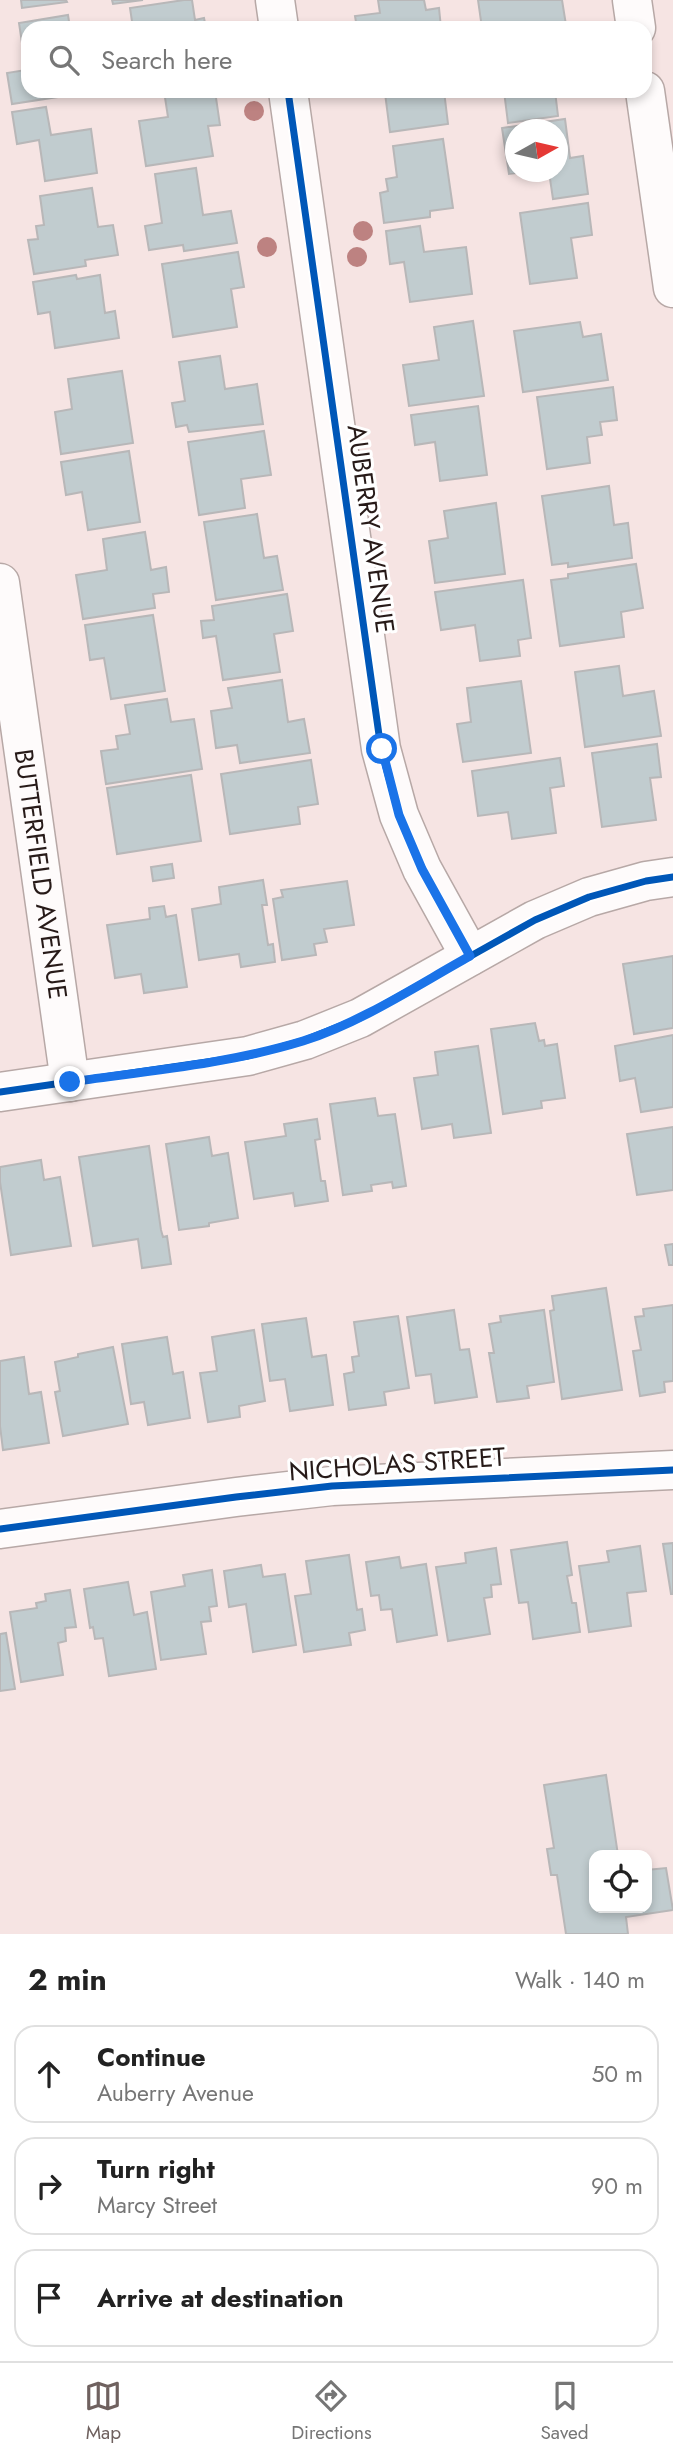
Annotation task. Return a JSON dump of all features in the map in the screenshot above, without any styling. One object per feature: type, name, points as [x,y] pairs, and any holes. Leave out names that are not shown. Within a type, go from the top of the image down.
[{"type":"street","points":[[275,0],[278,21]]},
{"type":"street","points":[[632,0],[635,21]]},
{"type":"street","name":"AUBERRY AVENUE","points":[[289,98],[382,749],[399,815],[422,869],[470,956]]},
{"type":"street","points":[[656,114],[673,288]]},
{"type":"street","name":"BUTTERFIELD AVENUE","points":[[0,583],[70,1082]]},
{"type":"street","points":[[0,1092],[248,1056],[305,1040],[360,1018],[535,920],[589,897],[646,881],[673,877]]},
{"type":"street","name":"NICHOLAS STREET","points":[[0,1530],[332,1486],[673,1469]]},
{"type":"building","points":[[21,0],[66,0],[67,2],[22,8]]},
{"type":"building","points":[[112,0],[143,0],[113,4]]},
{"type":"building","points":[[192,0],[195,20],[204,18],[205,21],[132,21],[130,8]]},
{"type":"building","points":[[378,0],[424,0],[426,10],[439,8],[440,21],[356,21],[355,16],[380,13]]},
{"type":"building","points":[[478,0],[562,0],[565,21],[481,21]]},
{"type":"building","points":[[68,15],[69,21],[31,21]]},
{"type":"building","points":[[21,71],[21,98],[52,98],[12,104],[7,73]]},
{"type":"building","points":[[165,98],[216,98],[220,125],[208,126],[213,156],[146,166],[139,121],[168,117]]},
{"type":"building","points":[[386,98],[445,98],[448,124],[390,132]]},
{"type":"building","points":[[505,98],[556,98],[558,116],[508,119]]},
{"type":"building","points":[[46,107],[51,135],[91,129],[97,173],[45,181],[39,140],[17,144],[12,112]]},
{"type":"building","points":[[443,139],[453,208],[430,211],[430,217],[384,223],[380,193],[388,191],[386,179],[397,177],[393,146]]},
{"type":"building","points":[[568,142],[570,158],[583,156],[588,194],[553,199],[550,182],[568,182]]},
{"type":"building","points":[[196,168],[203,215],[231,211],[237,243],[184,251],[183,245],[149,250],[145,226],[162,223],[155,174]]},
{"type":"building","points":[[92,188],[98,227],[113,225],[118,255],[85,260],[86,266],[34,274],[28,240],[38,239],[36,226],[44,225],[40,196]]},
{"type":"building","points":[[588,203],[592,235],[571,238],[577,278],[530,284],[520,213]]},
{"type":"building","points":[[420,226],[424,252],[466,247],[472,294],[410,302],[404,262],[390,264],[386,231]]},
{"type":"building","points":[[238,252],[244,287],[231,289],[237,327],[173,337],[162,264]]},
{"type":"building","points":[[76,275],[77,279],[100,275],[105,313],[115,311],[119,338],[55,348],[50,312],[38,314],[33,282]]},
{"type":"building","points":[[473,321],[484,396],[409,406],[403,365],[439,360],[434,327]]},
{"type":"building","points":[[580,322],[583,337],[601,334],[608,380],[523,392],[514,331]]},
{"type":"building","points":[[220,356],[225,389],[257,384],[263,424],[189,432],[187,425],[176,427],[172,403],[185,401],[179,362]]},
{"type":"building","points":[[122,371],[133,443],[61,454],[55,412],[72,409],[68,379]]},
{"type":"building","points":[[613,387],[617,420],[600,422],[602,435],[587,437],[590,463],[547,469],[537,397]]},
{"type":"building","points":[[478,406],[487,475],[440,481],[435,442],[415,445],[411,415]]},
{"type":"building","points":[[264,431],[271,475],[241,479],[245,508],[199,515],[188,442]]},
{"type":"building","points":[[129,451],[140,522],[88,530],[82,492],[66,495],[61,462]]},
{"type":"building","points":[[609,486],[614,525],[628,523],[632,558],[568,567],[568,563],[552,565],[542,496]]},
{"type":"building","points":[[496,503],[505,574],[435,583],[429,541],[448,538],[444,511]]},
{"type":"building","points":[[257,514],[264,558],[277,556],[283,590],[216,600],[204,522]]},
{"type":"building","points":[[145,532],[151,570],[166,567],[169,592],[153,594],[155,608],[83,619],[76,575],[107,570],[103,539]]},
{"type":"building","points":[[636,564],[643,608],[621,612],[624,637],[560,646],[551,580],[568,578],[568,574]]},
{"type":"building","points":[[523,580],[531,638],[518,640],[520,656],[480,661],[475,625],[441,630],[435,592]]},
{"type":"building","points":[[287,594],[293,631],[274,634],[280,672],[223,680],[216,636],[203,638],[201,621],[214,620],[212,606]]},
{"type":"building","points":[[153,615],[165,691],[111,699],[104,658],[90,660],[85,625]]},
{"type":"building","points":[[619,666],[623,696],[654,691],[661,736],[585,747],[575,672]]},
{"type":"building","points":[[282,680],[288,722],[304,719],[310,753],[240,763],[237,745],[216,748],[211,711],[232,708],[228,688]]},
{"type":"building","points":[[521,681],[531,753],[463,762],[457,724],[471,722],[467,688]]},
{"type":"building","points":[[167,699],[171,722],[194,719],[202,769],[106,784],[101,751],[118,749],[116,736],[130,734],[125,705]]},
{"type":"building","points":[[657,744],[661,777],[650,778],[656,820],[602,827],[592,753]]},
{"type":"building","points":[[560,758],[564,786],[550,788],[556,833],[512,839],[508,812],[478,816],[472,771]]},
{"type":"building","points":[[311,760],[318,804],[298,807],[300,824],[230,834],[221,774]]},
{"type":"building","points":[[191,775],[201,841],[117,854],[107,788]]},
{"type":"building","points":[[172,864],[174,878],[153,881],[151,867]]},
{"type":"building","points":[[263,880],[267,905],[262,905],[268,945],[273,944],[275,962],[241,967],[239,954],[199,960],[192,909],[221,904],[219,887]]},
{"type":"building","points":[[347,881],[354,925],[324,929],[327,942],[314,944],[316,955],[282,960],[273,899],[283,897],[281,890]]},
{"type":"building","points":[[164,906],[166,917],[176,915],[187,987],[144,993],[141,974],[115,978],[107,925],[150,919],[149,908]]},
{"type":"building","points":[[673,956],[673,1028],[634,1034],[623,964]]},
{"type":"building","points":[[535,1023],[539,1041],[544,1040],[545,1046],[557,1044],[565,1098],[541,1101],[542,1108],[503,1114],[491,1029]]},
{"type":"building","points":[[673,1035],[673,1107],[641,1112],[635,1078],[620,1081],[615,1046]]},
{"type":"building","points":[[478,1046],[491,1133],[454,1138],[452,1124],[422,1129],[414,1078],[438,1075],[435,1052]]},
{"type":"building","points":[[375,1098],[378,1116],[395,1114],[406,1186],[393,1188],[392,1182],[371,1185],[372,1191],[343,1195],[330,1104]]},
{"type":"building","points":[[317,1119],[320,1139],[315,1140],[321,1181],[325,1181],[328,1201],[295,1206],[293,1193],[254,1199],[245,1142],[286,1136],[284,1124]]},
{"type":"building","points":[[673,1127],[673,1190],[637,1195],[627,1134]]},
{"type":"building","points":[[209,1137],[212,1156],[228,1153],[238,1218],[179,1230],[166,1144]]},
{"type":"building","points":[[149,1146],[161,1230],[163,1237],[167,1236],[171,1264],[142,1268],[138,1239],[93,1246],[79,1157]]},
{"type":"building","points":[[41,1160],[44,1180],[60,1177],[71,1246],[11,1255],[0,1167]]},
{"type":"building","points":[[673,1244],[673,1265],[669,1265],[665,1245]]},
{"type":"building","points":[[606,1288],[622,1390],[562,1399],[550,1311],[554,1310],[552,1296]]},
{"type":"building","points":[[673,1305],[673,1381],[664,1382],[665,1392],[640,1396],[633,1351],[641,1350],[635,1317],[644,1316],[643,1309]]},
{"type":"building","points":[[454,1310],[460,1350],[469,1349],[477,1397],[435,1403],[431,1374],[416,1376],[407,1317]]},
{"type":"building","points":[[544,1310],[554,1382],[527,1386],[529,1398],[497,1402],[489,1353],[494,1353],[489,1324],[501,1322],[500,1316]]},
{"type":"building","points":[[398,1316],[409,1388],[384,1392],[386,1405],[349,1410],[344,1374],[354,1372],[352,1357],[359,1356],[354,1322]]},
{"type":"building","points":[[306,1318],[312,1357],[326,1355],[333,1405],[290,1411],[285,1379],[270,1381],[262,1324]]},
{"type":"building","points":[[254,1330],[265,1401],[239,1406],[240,1417],[208,1422],[200,1373],[217,1371],[212,1337]]},
{"type":"building","points":[[167,1337],[173,1374],[183,1372],[190,1418],[148,1425],[144,1402],[131,1404],[122,1344]]},
{"type":"building","points":[[113,1347],[128,1424],[63,1436],[55,1392],[60,1391],[55,1362]]},
{"type":"building","points":[[24,1357],[29,1394],[41,1392],[49,1443],[3,1450],[0,1426],[0,1361]]},
{"type":"building","points":[[567,1542],[572,1575],[567,1576],[572,1603],[576,1603],[580,1632],[533,1639],[528,1602],[519,1603],[511,1550]]},
{"type":"building","points":[[673,1543],[673,1594],[671,1594],[663,1544]]},
{"type":"building","points":[[640,1546],[646,1591],[627,1593],[631,1626],[589,1632],[579,1566],[609,1562],[607,1551]]},
{"type":"building","points":[[496,1548],[501,1584],[491,1585],[492,1597],[484,1598],[490,1634],[448,1641],[436,1567],[466,1563],[465,1553]]},
{"type":"building","points":[[349,1555],[357,1610],[362,1609],[365,1630],[349,1633],[351,1645],[304,1652],[295,1596],[311,1594],[306,1561]]},
{"type":"building","points":[[399,1557],[401,1568],[426,1564],[437,1635],[397,1642],[392,1609],[381,1610],[379,1595],[371,1596],[366,1562]]},
{"type":"building","points":[[261,1565],[263,1577],[285,1574],[296,1645],[253,1652],[246,1604],[229,1607],[224,1571]]},
{"type":"building","points":[[212,1570],[217,1606],[209,1607],[211,1621],[201,1622],[206,1654],[161,1660],[151,1592],[185,1586],[183,1575]]},
{"type":"building","points":[[128,1582],[134,1615],[147,1612],[156,1669],[109,1676],[103,1638],[95,1639],[93,1627],[90,1628],[84,1589]]},
{"type":"building","points":[[70,1590],[76,1627],[65,1628],[66,1641],[58,1643],[63,1675],[21,1682],[10,1612],[37,1608],[36,1603],[46,1601],[45,1594]]},
{"type":"building","points":[[6,1633],[15,1689],[0,1691],[0,1634]]},
{"type":"building","points":[[606,1775],[617,1850],[589,1850],[589,1913],[652,1913],[652,1869],[666,1868],[673,1910],[626,1917],[628,1934],[566,1934],[557,1875],[551,1875],[547,1849],[554,1848],[544,1785]]},
{"type":"cycle path","points":[[289,98],[381,749],[399,815],[422,869],[470,956]]},
{"type":"cycle path","points":[[0,1092],[248,1056],[305,1040],[360,1018],[535,920],[589,897],[646,881],[673,877]]},
{"type":"cycle path","points":[[0,1529],[332,1486],[673,1470]]},
{"type":"route","points":[[70,1082],[248,1056],[305,1040],[360,1018],[470,956],[422,869],[399,815],[382,749]]}]
